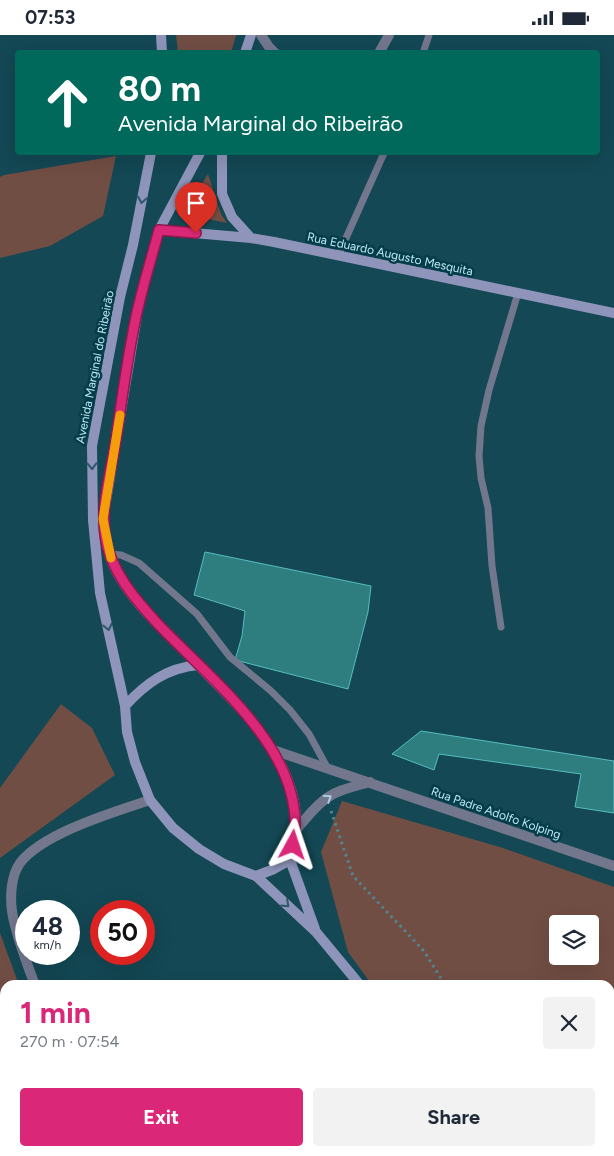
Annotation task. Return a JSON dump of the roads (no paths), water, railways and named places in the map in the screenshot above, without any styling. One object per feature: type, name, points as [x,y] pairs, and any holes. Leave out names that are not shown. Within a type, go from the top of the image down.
[{"type":"main road","points":[[161,35],[162,50]]},
{"type":"main road","points":[[246,50],[251,35]]},
{"type":"main road","name":"Avenida Marginal do Ribeirão","points":[[150,155],[92,446],[93,520],[100,593],[124,706],[127,732],[135,762],[150,799],[173,828],[200,849],[224,863],[256,876]]},
{"type":"main road","points":[[199,155],[159,230],[133,332],[103,519],[109,554],[122,581],[140,604],[240,707],[273,750],[284,770],[292,793],[296,830],[290,860],[316,933]]},
{"type":"main road","points":[[222,155],[222,194],[232,217],[251,238]]},
{"type":"main road","name":"Rua Eduardo Augusto Mesquita","points":[[159,230],[251,238],[614,313]]},
{"type":"main road","points":[[124,706],[142,688],[160,676],[184,667],[198,665]]},
{"type":"main road","points":[[290,860],[256,876],[316,933],[356,980]]},
{"type":"street","points":[[261,35],[272,50]]},
{"type":"street","points":[[381,50],[389,35]]},
{"type":"street","name":"Rua Padre Adolfo Kolping","points":[[273,750],[614,866]]},
{"type":"street","points":[[296,830],[316,806],[327,797],[370,782]]},
{"type":"street","points":[[33,980],[12,912],[12,883],[20,863],[40,845],[66,831],[150,799]]},
{"type":"lane","points":[[424,50],[429,35]]},
{"type":"lane","points":[[338,256],[383,155]]},
{"type":"lane","points":[[501,627],[492,566],[488,508],[481,478],[479,456],[481,426],[489,390],[518,293]]},
{"type":"lane","points":[[109,554],[121,555],[139,563],[197,614],[230,657],[271,691],[290,710],[309,734],[327,767]]}]
